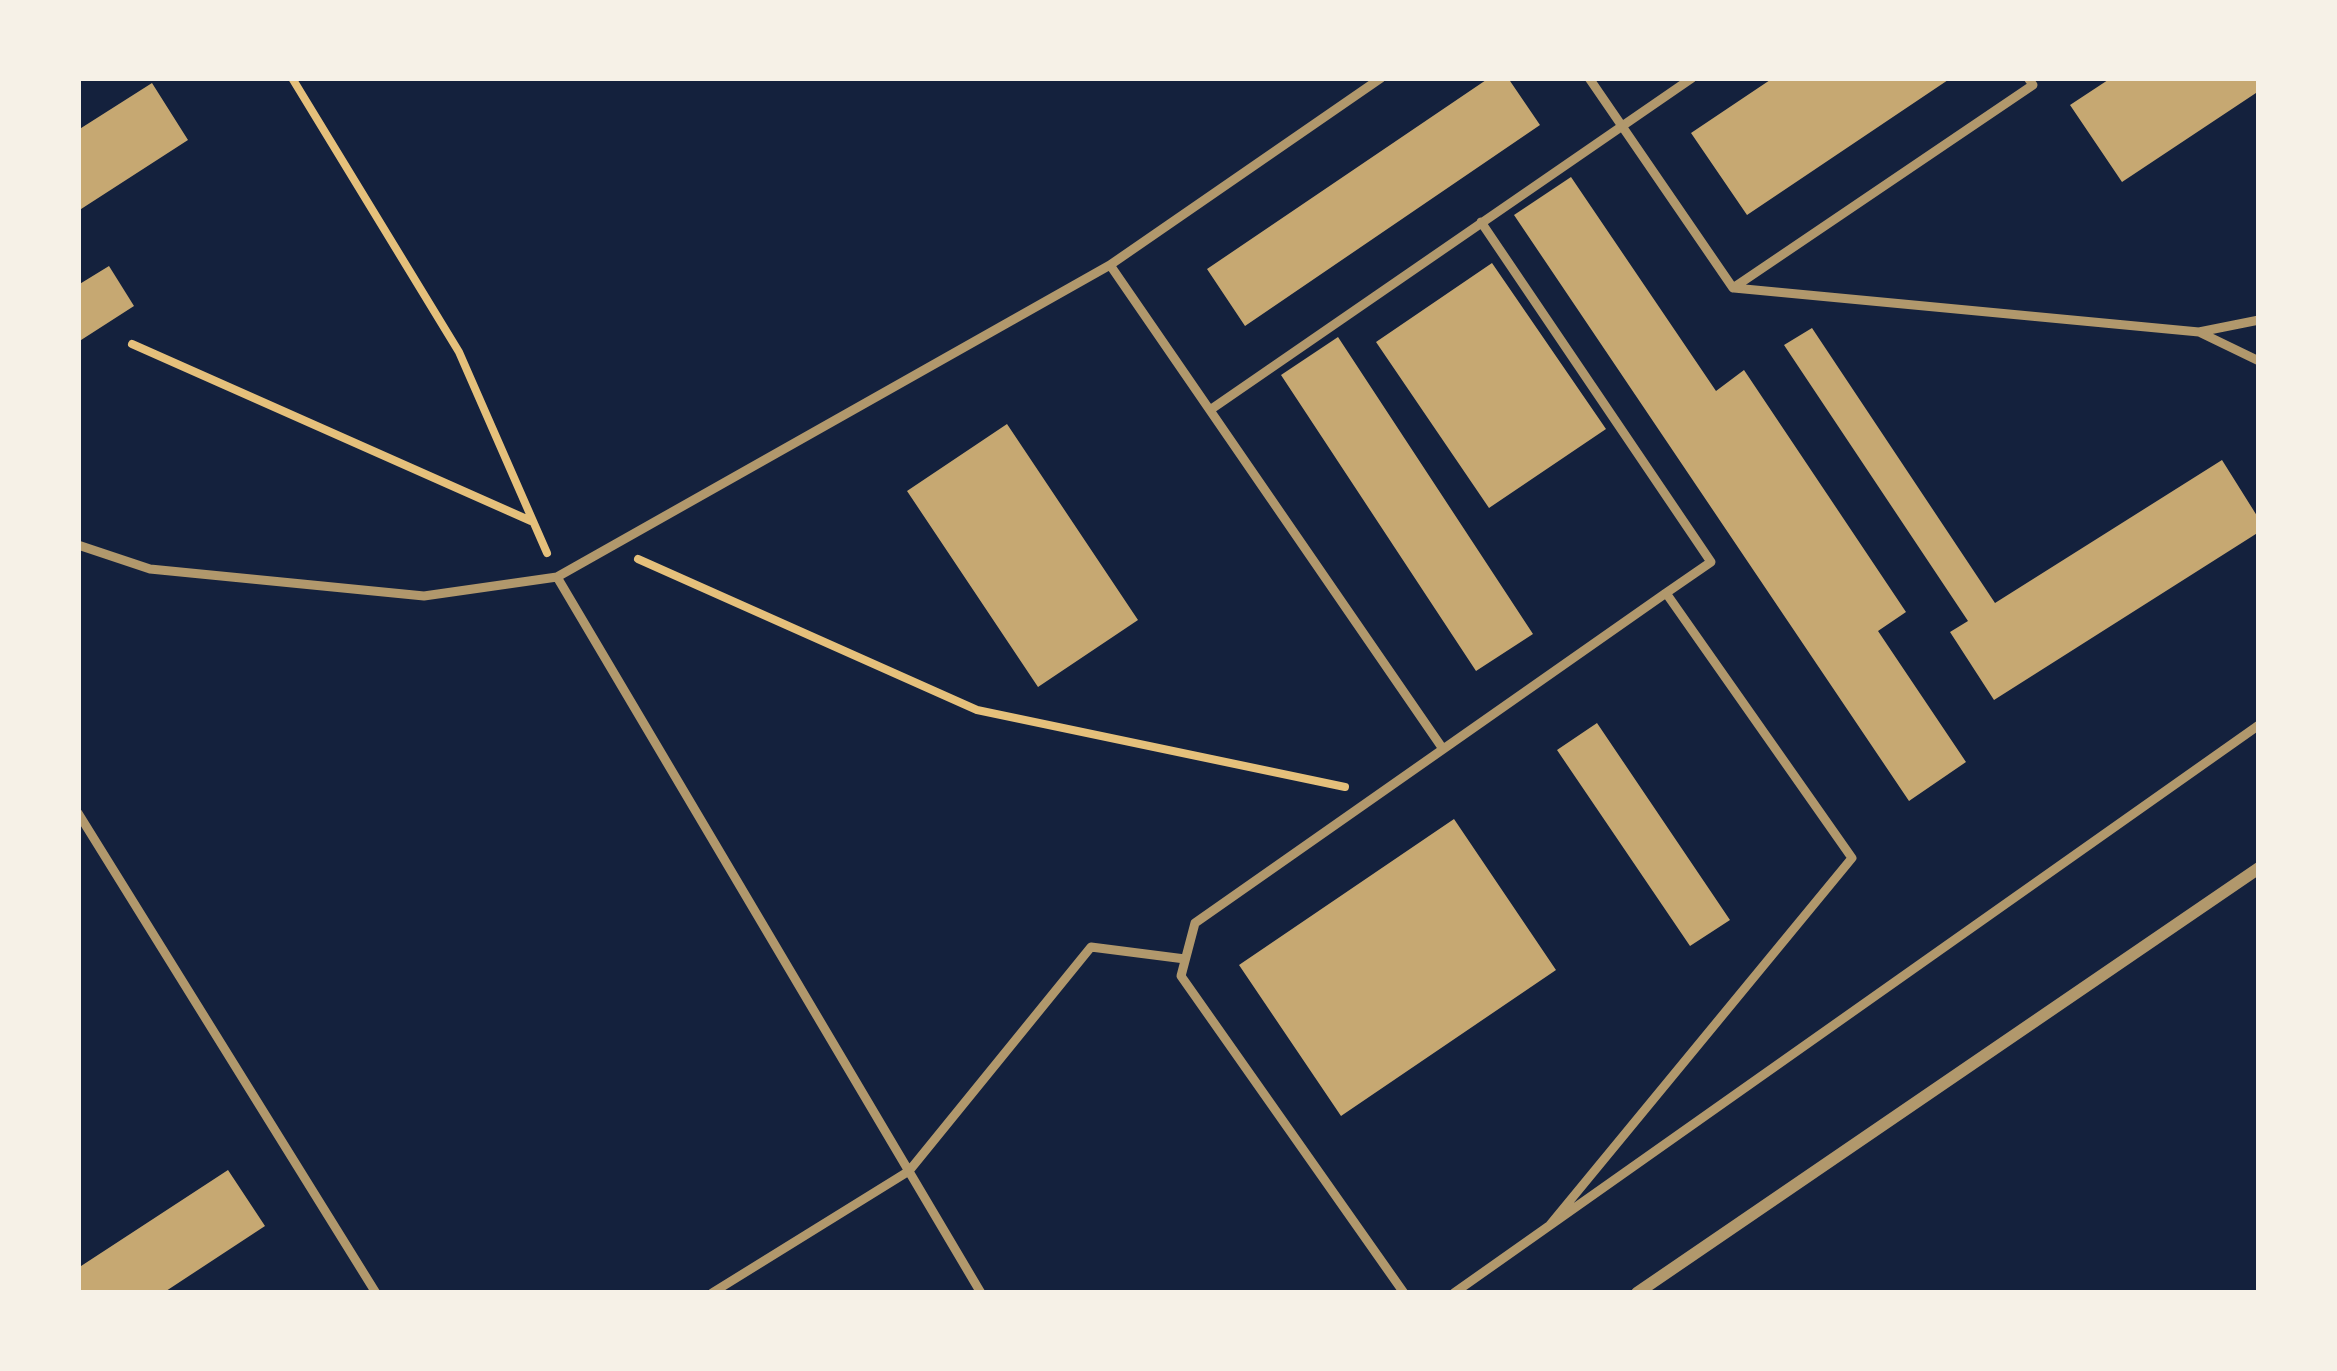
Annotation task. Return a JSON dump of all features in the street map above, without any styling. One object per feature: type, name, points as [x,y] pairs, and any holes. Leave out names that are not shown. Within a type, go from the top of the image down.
[{"type":"street","points":[[1636,1293],[2259,868]]},
{"type":"lane","points":[[78,545],[150,569],[424,596],[557,577],[1110,265],[1381,78]]},
{"type":"lane","points":[[1589,78],[1733,288]]},
{"type":"lane","points":[[1210,410],[1692,78]]},
{"type":"lane","points":[[1733,288],[2032,85],[2028,78]]},
{"type":"lane","points":[[1403,1293],[1180,976],[1195,923],[1712,562],[1481,222]]},
{"type":"lane","points":[[1110,265],[1443,749]]},
{"type":"lane","points":[[1733,288],[2200,332],[2259,361]]},
{"type":"lane","points":[[2200,332],[2259,320]]},
{"type":"lane","points":[[2242,349],[2259,345]]},
{"type":"lane","points":[[557,577],[981,1293]]},
{"type":"lane","points":[[1549,1226],[1852,858],[1666,593]]},
{"type":"lane","points":[[1454,1293],[2259,725]]},
{"type":"lane","points":[[78,812],[376,1293]]},
{"type":"lane","points":[[712,1293],[909,1172],[1091,947],[1185,959]]},
{"type":"path","points":[[292,78],[459,352],[557,577]]},
{"type":"path","points":[[132,344],[532,522]]},
{"type":"path","points":[[609,547],[977,710],[1094,739],[1381,794]]},
{"type":"building","points":[[1489,78],[1508,78],[1540,125],[1245,326],[1207,269]]},
{"type":"building","points":[[1773,78],[1951,78],[1747,215],[1691,133]]},
{"type":"building","points":[[2111,78],[2259,78],[2259,91],[2122,182],[2070,105]]},
{"type":"building","points":[[152,83],[188,140],[78,211],[78,130]]},
{"type":"building","points":[[1571,177],[1716,391],[1744,370],[1906,612],[1878,631],[1966,762],[1909,801],[1514,215]]},
{"type":"building","points":[[1492,263],[1606,429],[1489,508],[1376,342]]},
{"type":"building","points":[[109,266],[134,306],[78,342],[78,285]]},
{"type":"building","points":[[1812,328],[1995,603],[2222,460],[2259,519],[2259,532],[1994,700],[1950,632],[1968,621],[1784,345]]},
{"type":"building","points":[[1338,337],[1533,634],[1476,671],[1281,375]]},
{"type":"building","points":[[1007,424],[1138,620],[1038,687],[907,491]]},
{"type":"building","points":[[1597,723],[1730,920],[1690,946],[1557,750]]},
{"type":"building","points":[[1454,819],[1556,970],[1341,1116],[1239,965]]},
{"type":"building","points":[[228,1170],[265,1226],[163,1293],[78,1293],[78,1268]]}]
